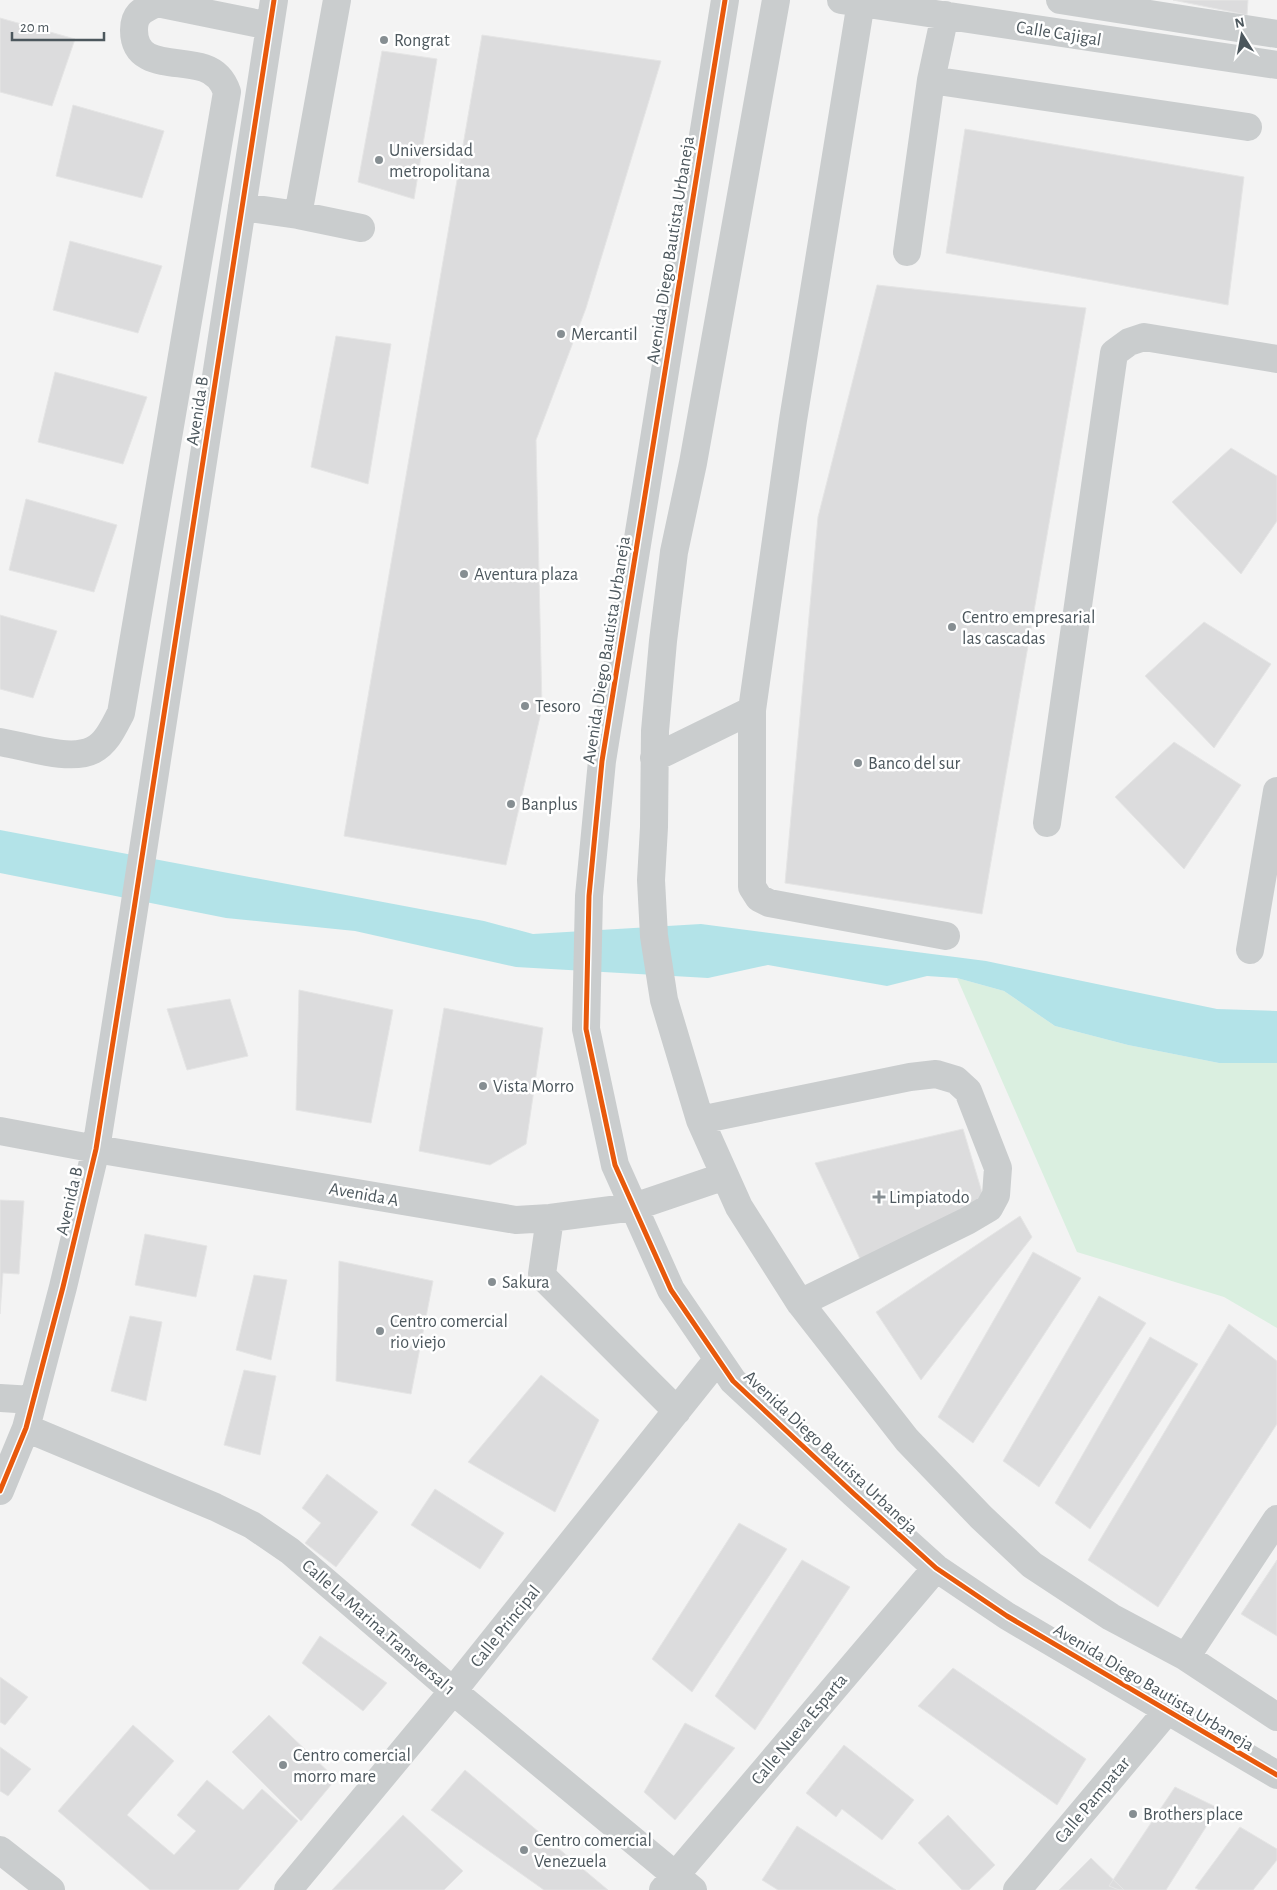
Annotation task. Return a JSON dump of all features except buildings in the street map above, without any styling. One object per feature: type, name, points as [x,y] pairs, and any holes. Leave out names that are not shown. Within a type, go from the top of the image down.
[{"type":"street","points":[[298,215],[337,0]]},
{"type":"street","name":"Avenida Diego Bautista Urbaneja","points":[[725,0],[602,761],[589,896],[586,1029],[615,1165],[671,1290],[733,1381],[936,1568],[1007,1616],[1277,1776]]},
{"type":"street","points":[[776,0],[693,462],[674,552],[662,651],[654,758],[654,827],[651,880],[654,936],[664,1000],[700,1120],[739,1207],[800,1303],[907,1440],[980,1517],[1032,1565],[1111,1617],[1186,1657],[1277,1717]]},
{"type":"street","name":"Calle Cajigal","points":[[1060,0],[1277,34]]},
{"type":"street","points":[[851,1],[752,710],[752,887],[759,898],[769,902],[946,936]]},
{"type":"street","name":"Calle Cajigal","points":[[851,1],[1277,66]]},
{"type":"street","points":[[0,742],[70,755],[93,750],[109,735],[121,713],[227,92],[222,79],[204,68],[154,59],[140,52],[134,40],[134,24],[140,12],[157,3],[272,13]]},
{"type":"street","name":"Avenida B","points":[[0,1491],[26,1428],[63,1287],[96,1149],[272,13]]},
{"type":"street","points":[[907,252],[931,80],[945,16]]},
{"type":"street","points":[[931,80],[1248,128]]},
{"type":"street","points":[[242,207],[298,215],[361,228]]},
{"type":"street","points":[[1047,823],[1114,353],[1129,342],[1144,337],[1277,359]]},
{"type":"street","points":[[654,758],[752,710]]},
{"type":"street","points":[[1250,950],[1277,791]]},
{"type":"street","points":[[700,1120],[910,1077],[936,1074],[956,1080],[968,1092],[998,1168],[996,1195],[989,1208],[967,1221],[800,1303]]},
{"type":"street","name":"Avenida A","points":[[0,1131],[516,1220],[550,1218],[634,1207],[725,1176]]},
{"type":"street","points":[[550,1218],[542,1274],[544,1278],[677,1411]]},
{"type":"street","name":"Calle Principal","points":[[288,1890],[453,1691],[718,1359]]},
{"type":"street","points":[[0,1398],[33,1400]]},
{"type":"street","name":"Calle La Marina.Transversal 1","points":[[26,1428],[215,1507],[252,1526],[290,1551],[677,1885]]},
{"type":"street","points":[[1186,1657],[1277,1519]]},
{"type":"street","name":"Calle Nueva Esparta","points":[[677,1885],[936,1568]]},
{"type":"street","name":"Calle Pampatar","points":[[1016,1890],[1168,1710]]},
{"type":"street","points":[[0,1850],[51,1890]]},
{"type":"green space","points":[[957,978],[1004,991],[1055,1026],[1128,1045],[1219,1063],[1277,1063],[1277,1328],[1224,1297],[1077,1252]]},
{"type":"water","points":[[0,830],[484,921],[533,934],[701,924],[986,961],[1217,1009],[1277,1011],[1277,1063],[1219,1063],[1128,1045],[1055,1026],[1004,991],[957,978],[927,976],[887,986],[768,965],[708,978],[516,967],[355,931],[226,918],[0,873]]},
{"type":"cycle path","points":[[0,1491],[26,1428],[63,1287],[96,1149],[274,0]]},
{"type":"cycle path","points":[[725,0],[602,761],[589,896],[586,1029],[615,1165],[671,1290],[733,1381],[853,1493],[936,1568],[1007,1616],[1277,1775]]},
{"type":"place","name":"Rongrat","points":[[384,40]]},
{"type":"place","name":"Universidad metropolitana","points":[[379,160]]},
{"type":"place","name":"Mercantil","points":[[561,334]]},
{"type":"place","name":"Aventura plaza","points":[[464,574]]},
{"type":"place","name":"Centro empresarial las cascadas","points":[[952,627]]},
{"type":"place","name":"Tesoro","points":[[525,706]]},
{"type":"place","name":"Banco del sur","points":[[858,763]]},
{"type":"place","name":"Banplus","points":[[511,804]]},
{"type":"place","name":"Vista Morro","points":[[483,1086]]},
{"type":"place","name":"Limpiatodo","points":[[879,1197]]},
{"type":"place","name":"Sakura","points":[[492,1282]]},
{"type":"place","name":"Centro comercial rio viejo","points":[[380,1331]]},
{"type":"place","name":"Centro comercial morro mare","points":[[283,1765]]},
{"type":"place","name":"Brothers place","points":[[1133,1814]]},
{"type":"place","name":"Centro comercial Venezuela","points":[[524,1850]]}]
